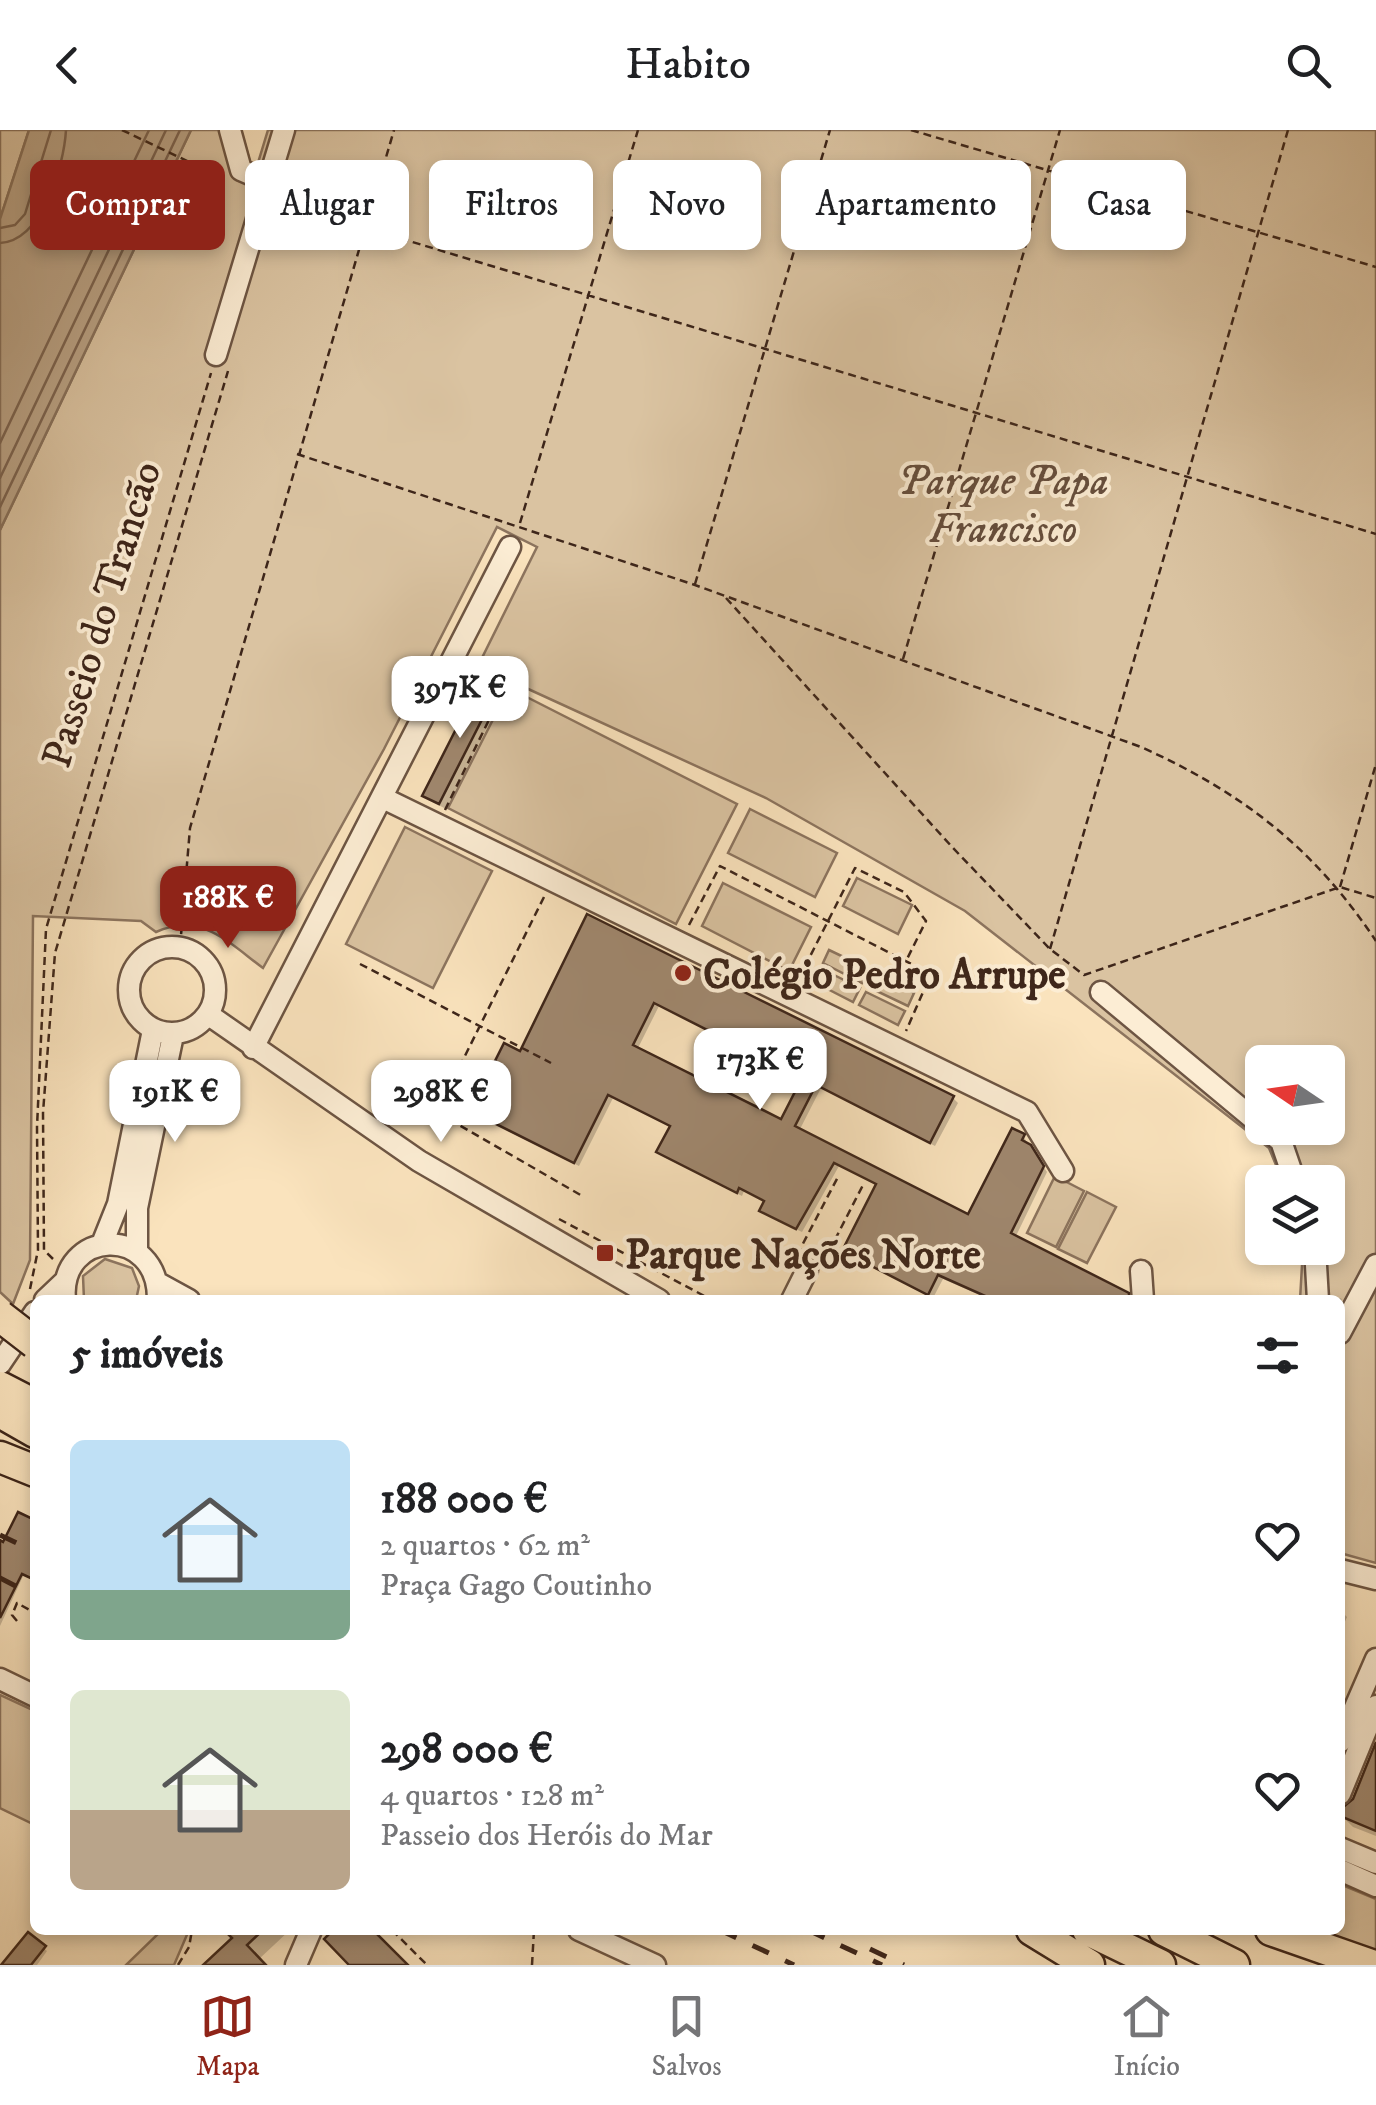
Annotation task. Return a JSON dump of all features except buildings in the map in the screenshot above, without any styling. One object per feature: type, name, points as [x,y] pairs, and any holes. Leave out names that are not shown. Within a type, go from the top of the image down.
[{"type":"highway","points":[[0,1387],[30,1402]]},
{"type":"highway","points":[[0,1412],[30,1429]]},
{"type":"highway","points":[[0,1457],[30,1470]]},
{"type":"highway","points":[[1040,1935],[1089,1965]]},
{"type":"highway","points":[[1098,1935],[1160,1965]]},
{"type":"highway","points":[[1174,1935],[1232,1964]]},
{"type":"highway","points":[[1286,1935],[1371,1965]]},
{"type":"street","points":[[230,130],[241,170],[245,172]]},
{"type":"street","points":[[275,160],[284,130]]},
{"type":"street","points":[[225,355],[251,250]]},
{"type":"street","points":[[253,1048],[510,547]]},
{"type":"street","points":[[383,798],[1027,1112],[1063,1171]]},
{"type":"street","points":[[180,947],[196,954],[215,982],[208,1014],[193,1029],[163,1032],[139,1019],[130,1004],[128,986],[134,969],[161,948],[180,947]]},
{"type":"street","points":[[1101,992],[1245,1112]]},
{"type":"street","points":[[208,1014],[420,1162],[650,1295]]},
{"type":"street","points":[[102,1244],[118,1204],[163,1032]]},
{"type":"street","points":[[137,1251],[137,1208],[163,1032]]},
{"type":"street","points":[[62,1282],[75,1260],[102,1244],[120,1244],[137,1251],[151,1265],[158,1291]]},
{"type":"street","points":[[1317,1265],[1318,1295]]},
{"type":"street","points":[[1345,1324],[1376,1266]]},
{"type":"street","points":[[794,1295],[806,1269]]},
{"type":"street","points":[[1140,1271],[1142,1295]]},
{"type":"street","points":[[0,1364],[30,1312]]},
{"type":"street","points":[[1345,1571],[1376,1579]]},
{"type":"street","points":[[1345,1730],[1376,1659]]},
{"type":"street","points":[[0,1679],[30,1694]]},
{"type":"street","points":[[1345,1782],[1376,1706]]},
{"type":"street","points":[[1345,1850],[1376,1863]]},
{"type":"street","points":[[1345,1872],[1376,1886]]},
{"type":"street","points":[[296,1965],[310,1935]]},
{"type":"street","points":[[590,1935],[655,1965]]},
{"type":"path","points":[[122,130],[240,186]]},
{"type":"path","points":[[384,160],[394,130]]},
{"type":"path","points":[[520,524],[638,130]]},
{"type":"path","points":[[695,585],[830,130]]},
{"type":"path","points":[[911,130],[1376,267]]},
{"type":"path","points":[[902,661],[1060,130]]},
{"type":"path","points":[[1050,949],[1288,130]]},
{"type":"path","points":[[409,241],[1376,534]]},
{"type":"path","points":[[180,947],[190,828],[356,250]]},
{"type":"path","points":[[62,1282],[44,1250],[42,1112],[56,953],[225,355]]},
{"type":"path","name":"Passeio do Trancão","points":[[36,1295],[37,1127],[46,929],[225,355]]},
{"type":"path","points":[[297,454],[520,524],[695,585],[1110,734],[1206,776],[1275,825],[1340,887],[1376,941]]},
{"type":"path","points":[[726,598],[1050,949],[1084,976],[1340,887],[1376,898]]},
{"type":"path","points":[[438,825],[502,693]]},
{"type":"path","points":[[1340,887],[1376,764]]},
{"type":"path","points":[[680,944],[720,866],[932,974],[898,1049]]},
{"type":"path","points":[[790,998],[854,868],[904,892],[926,921],[906,961]]},
{"type":"path","points":[[552,880],[444,1096],[447,1118],[584,1197]]},
{"type":"path","points":[[360,964],[552,1064]]},
{"type":"path","points":[[806,1269],[839,1175]]},
{"type":"path","points":[[806,1269],[863,1185]]},
{"type":"path","points":[[553,1216],[703,1295]]},
{"type":"path","points":[[17,1621],[12,1615],[17,1603],[30,1610]]},
{"type":"path","points":[[178,1965],[191,1935]]},
{"type":"path","points":[[397,1935],[427,1965]]},
{"type":"path","points":[[532,1965],[534,1935]]},
{"type":"green space","points":[[0,130],[29,130],[0,219]]},
{"type":"green space","name":"Parque Papa Francisco","points":[[191,130],[241,130],[249,160],[245,160],[245,250],[409,250],[409,160],[259,160],[268,130],[1376,130],[1376,1563],[1345,1554],[1345,1295],[1300,1295],[1302,1265],[1345,1265],[1345,1165],[1276,1165],[1265,1145],[1345,1145],[1345,1045],[1245,1045],[1245,1129],[965,911],[766,798],[478,666],[537,547],[497,527],[384,749],[263,968],[226,940],[200,928],[172,927],[156,932],[141,921],[33,916],[30,1260],[13,1304],[0,1292],[0,530],[134,250],[225,250],[225,160],[177,160]]},
{"type":"green space","points":[[509,688],[737,804],[676,924],[448,808]]},
{"type":"green space","points":[[750,809],[837,853],[815,897],[728,853]]},
{"type":"green space","points":[[405,827],[492,871],[433,988],[346,944]]},
{"type":"green space","points":[[857,878],[912,905],[898,934],[843,906]]},
{"type":"green space","points":[[723,883],[811,927],[789,971],[702,926]]},
{"type":"green space","points":[[829,950],[869,969],[862,983],[823,963]]},
{"type":"green space","points":[[820,968],[860,988],[853,1002],[814,982]]},
{"type":"green space","points":[[875,973],[914,993],[908,1006],[868,987]]},
{"type":"green space","points":[[866,992],[905,1011],[898,1025],[859,1005]]},
{"type":"green space","points":[[1055,1176],[1084,1191],[1056,1247],[1027,1233]]},
{"type":"green space","points":[[1087,1192],[1116,1207],[1087,1263],[1058,1249]]},
{"type":"green space","points":[[105,1259],[132,1268],[139,1286],[137,1295],[84,1295],[83,1276]]},
{"type":"green space","points":[[0,1695],[30,1709],[30,1823],[0,1808]]},
{"type":"green space","points":[[1345,1886],[1376,1899],[1376,1957],[1317,1935],[1345,1935]]},
{"type":"green space","points":[[157,1935],[187,1935],[174,1965],[126,1965]]},
{"type":"water","points":[[29,130],[191,130],[177,160],[30,160],[30,250],[134,250],[0,530],[0,219]]},
{"type":"railway","points":[[0,1535],[30,1550]]},
{"type":"railway","points":[[0,1578],[30,1593]]},
{"type":"railway","points":[[731,1935],[794,1965]]},
{"type":"railway","points":[[819,1935],[882,1965]]},
{"type":"railway","points":[[870,1949],[904,1965]]},
{"type":"place","name":"Colégio Pedro Arrupe","points":[[683,973]]},
{"type":"place","name":"Parque Nações Norte","points":[[605,1253]]}]
